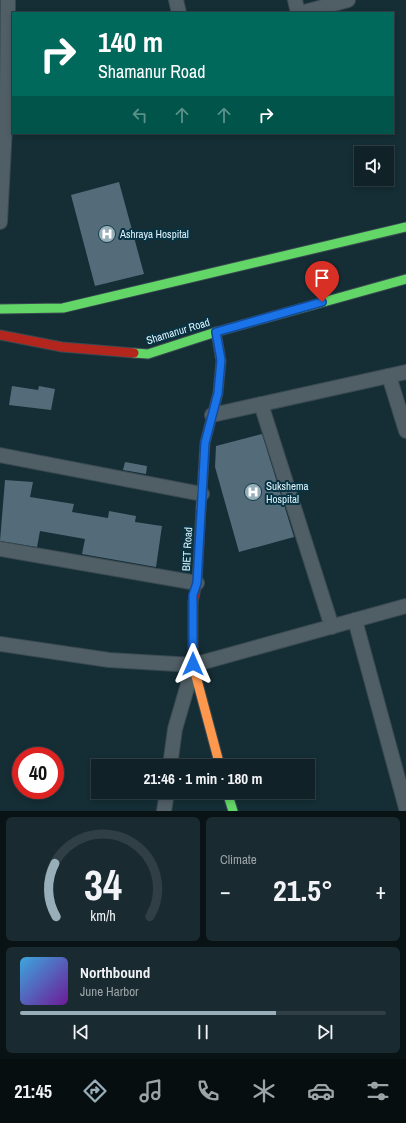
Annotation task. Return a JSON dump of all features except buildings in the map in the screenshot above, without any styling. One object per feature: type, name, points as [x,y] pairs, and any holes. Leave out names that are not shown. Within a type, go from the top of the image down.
[{"type":"street","points":[[0,222],[10,87],[8,0]]},
{"type":"street","points":[[176,0],[180,12]]},
{"type":"street","points":[[295,0],[298,12]]},
{"type":"street","points":[[305,12],[348,0]]},
{"type":"street","points":[[0,309],[63,308],[406,228]]},
{"type":"street","name":"Shamanur Road","points":[[0,335],[62,347],[148,354],[216,332],[406,279]]},
{"type":"street","name":"BIET Road","points":[[216,332],[221,360],[218,393],[205,443],[197,583],[193,595],[193,664],[218,759]]},
{"type":"street","points":[[212,415],[406,372]]},
{"type":"street","points":[[389,376],[406,431]]},
{"type":"street","points":[[261,404],[332,627]]},
{"type":"street","points":[[0,455],[202,494]]},
{"type":"street","points":[[0,549],[197,583]]},
{"type":"street","points":[[0,644],[109,660],[193,664],[406,606]]},
{"type":"street","points":[[354,620],[406,808]]},
{"type":"street","points":[[171,759],[176,730],[193,664]]},
{"type":"street","points":[[164,811],[166,799]]},
{"type":"street","points":[[229,799],[233,811]]},
{"type":"traffic: fast","points":[[0,309],[63,308],[406,227]]},
{"type":"traffic: fast","points":[[134,353],[148,354],[216,332],[406,279]]},
{"type":"traffic: fast","points":[[229,799],[233,811]]},
{"type":"traffic: slow","points":[[201,508],[205,443],[218,393],[221,361],[216,332]]},
{"type":"traffic: slow","points":[[193,602],[193,665],[218,759]]},
{"type":"traffic: jam","points":[[0,335],[62,347],[134,353]]},
{"type":"traffic: jam","points":[[193,602],[197,583],[201,508]]},
{"type":"place","name":"Ashraya Hospital","points":[[107,234]]},
{"type":"place","name":"Sukshema Hospital","points":[[253,492]]},
{"type":"route","points":[[193,664],[193,595],[197,583],[205,443],[218,393],[221,360],[216,332],[322,302]]}]
